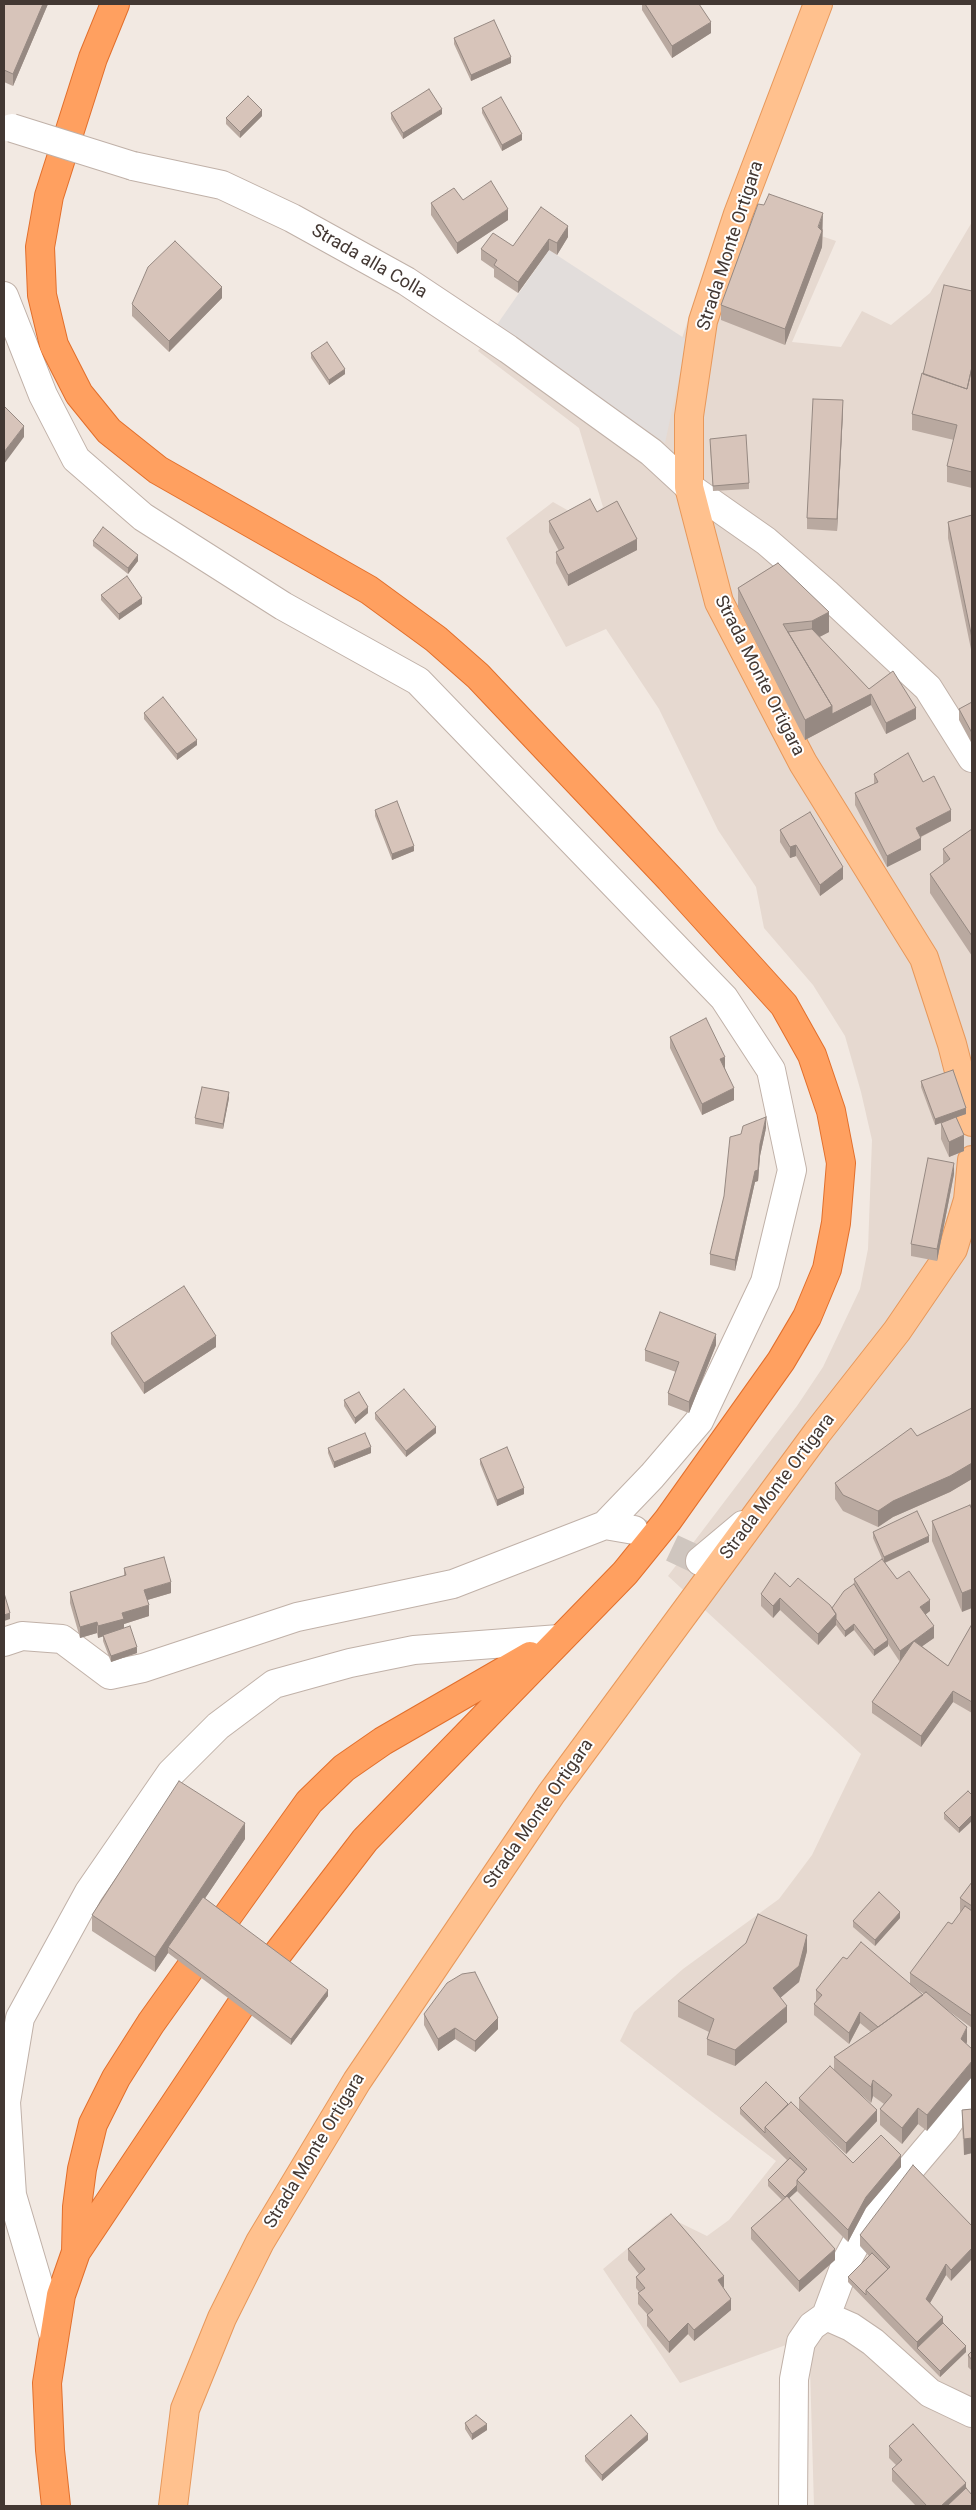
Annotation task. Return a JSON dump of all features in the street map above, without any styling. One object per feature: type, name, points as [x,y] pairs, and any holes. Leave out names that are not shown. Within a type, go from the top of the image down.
[{"type":"highway","points":[[56,2506],[50,2450],[47,2383],[61,2295],[76,2252],[259,1978],[364,1840],[625,1573],[668,1520],[781,1361],[807,1317],[827,1269],[836,1223],[841,1163],[831,1111],[812,1055],[784,1005],[670,879],[478,676],[436,639],[369,590],[158,470],[109,431],[80,394],[54,345],[42,295],[40,247],[49,196],[93,58],[115,4]]},
{"type":"highway","points":[[76,2252],[77,2207],[82,2170],[93,2124],[116,2078],[151,2023],[309,1802],[344,1768],[383,1741],[559,1639]]},
{"type":"main road","name":"Strada Monte Ortigara","points":[[818,4],[738,214],[703,321],[689,416],[690,486],[719,602],[803,763],[924,958],[952,1044],[972,1122]]},
{"type":"main road","name":"Strada Monte Ortigara","points":[[173,2506],[185,2409],[222,2318],[265,2234],[357,2081],[546,1802],[758,1512],[897,1331],[953,1250],[968,1200],[972,1160]]},
{"type":"street","name":"Strada alla Colla","points":[[8,127],[133,166],[222,184],[292,218],[406,280],[508,349],[651,452],[690,486],[766,541],[826,593],[928,688],[972,758]]},
{"type":"street","points":[[4,296],[43,395],[76,459],[143,517],[283,606],[418,681],[724,998],[771,1070],[792,1170],[765,1282],[699,1421],[605,1525],[453,1584],[297,1617],[143,1668],[110,1675],[62,1639],[22,1636],[4,1642]]},
{"type":"street","points":[[700,1561],[758,1512]]},
{"type":"street","points":[[605,1525],[634,1530]]},
{"type":"street","points":[[54,2337],[12,2195],[6,2102],[20,2018],[89,1892],[171,1773],[218,1726],[274,1684],[350,1663],[414,1650],[559,1639]]},
{"type":"street","points":[[793,2506],[794,2379],[801,2342],[812,2326],[826,2316],[847,2260],[872,2214],[944,2129],[972,2088]]},
{"type":"street","points":[[826,2316],[851,2327],[873,2342],[930,2393],[972,2413]]},
{"type":"shaded area","points":[[727,204],[836,241],[792,342],[841,347],[862,311],[891,325],[930,293],[972,222],[972,2506],[814,2506],[810,2368],[786,2345],[680,2383],[603,2269],[666,2216],[707,2236],[729,2220],[776,2161],[620,2041],[634,2012],[683,1969],[779,1899],[812,1855],[861,1754],[668,1576],[797,1406],[823,1367],[860,1289],[868,1249],[872,1140],[845,1036],[813,985],[764,928],[756,887],[718,830],[659,709],[606,629],[566,647],[506,538],[553,502],[585,520],[603,507],[579,428],[478,351],[547,260],[680,344]]},
{"type":"shaded area","points":[[549,250],[687,340],[665,443],[496,326]]},
{"type":"building","points":[[4,4],[43,4],[13,74],[4,70]]},
{"type":"building","points":[[645,4],[699,4],[711,22],[672,46]]},
{"type":"building","points":[[494,20],[511,57],[471,75],[454,38]]},
{"type":"building","points":[[429,89],[442,109],[403,133],[391,113]]},
{"type":"building","points":[[248,96],[262,110],[240,132],[226,118]]},
{"type":"building","points":[[501,97],[522,134],[502,145],[482,108]]},
{"type":"building","points":[[491,181],[508,209],[457,243],[431,203],[454,188],[463,200]]},
{"type":"building","points":[[769,194],[823,213],[818,227],[822,231],[785,329],[721,305],[758,204],[764,205]]},
{"type":"building","points":[[541,207],[568,226],[557,243],[549,239],[518,282],[494,265],[497,260],[481,249],[493,233],[513,246]]},
{"type":"building","points":[[175,241],[222,287],[169,341],[132,304],[148,267]]},
{"type":"building","points":[[944,285],[972,291],[972,367],[967,389],[923,374]]},
{"type":"building","points":[[327,342],[345,369],[329,380],[311,353]]},
{"type":"building","points":[[972,367],[972,472],[947,466],[957,425],[912,414],[922,373],[967,389]]},
{"type":"building","points":[[813,399],[843,400],[837,519],[807,518]]},
{"type":"building","points":[[4,406],[24,426],[4,452]]},
{"type":"building","points":[[746,435],[749,483],[713,486],[710,439]]},
{"type":"building","points":[[590,499],[597,512],[617,501],[637,539],[568,575],[556,552],[564,548],[549,521]]},
{"type":"building","points":[[972,515],[972,638],[948,522]]},
{"type":"building","points":[[103,527],[138,555],[128,568],[93,541]]},
{"type":"building","points":[[778,563],[829,612],[812,621],[783,624],[832,706],[805,720],[738,588]]},
{"type":"building","points":[[127,576],[142,598],[119,614],[101,595]]},
{"type":"building","points":[[812,629],[869,689],[893,671],[916,708],[886,723],[871,694],[832,714],[832,706],[788,632]]},
{"type":"building","points":[[163,697],[197,740],[177,754],[144,713]]},
{"type":"building","points":[[972,702],[972,733],[959,709]]},
{"type":"building","points":[[908,753],[923,782],[934,776],[951,810],[916,828],[921,838],[887,856],[855,793],[878,782],[874,774]]},
{"type":"building","points":[[397,801],[414,846],[392,854],[375,810]]},
{"type":"building","points":[[810,812],[843,867],[820,885],[796,845],[790,847],[780,830]]},
{"type":"building","points":[[972,829],[972,936],[930,874],[950,859],[943,849]]},
{"type":"building","points":[[706,1018],[725,1057],[720,1059],[734,1088],[702,1104],[670,1037]]},
{"type":"building","points":[[953,1070],[966,1108],[935,1119],[921,1081]]},
{"type":"building","points":[[202,1087],[229,1092],[223,1124],[195,1118]]},
{"type":"building","points":[[766,1117],[760,1144],[758,1170],[755,1171],[735,1260],[710,1254],[724,1196],[730,1137],[741,1134],[743,1126]]},
{"type":"building","points":[[956,1117],[964,1135],[949,1142],[941,1123]]},
{"type":"building","points":[[928,1158],[954,1163],[937,1249],[911,1244]]},
{"type":"building","points":[[184,1286],[216,1336],[144,1383],[111,1333]]},
{"type":"building","points":[[660,1312],[716,1334],[689,1402],[668,1393],[679,1362],[645,1350]]},
{"type":"building","points":[[404,1389],[436,1427],[406,1451],[375,1413]]},
{"type":"building","points":[[359,1392],[368,1407],[355,1418],[344,1400]]},
{"type":"building","points":[[972,1408],[972,1463],[950,1476],[893,1501],[878,1511],[843,1495],[835,1483],[911,1428],[917,1436]]},
{"type":"building","points":[[365,1433],[371,1447],[334,1462],[328,1448]]},
{"type":"building","points":[[507,1447],[524,1488],[497,1500],[480,1459]]},
{"type":"building","points":[[970,1505],[972,1510],[972,1589],[962,1593],[932,1521]]},
{"type":"building","points":[[917,1511],[929,1536],[884,1557],[873,1532]]},
{"type":"building","points":[[164,1557],[171,1582],[144,1590],[149,1605],[122,1613],[124,1619],[98,1626],[97,1622],[80,1627],[70,1592],[126,1575],[124,1568]]},
{"type":"building","points":[[882,1559],[897,1579],[909,1571],[930,1600],[920,1607],[934,1626],[900,1651],[854,1579]]},
{"type":"building","points":[[775,1573],[790,1587],[798,1578],[830,1605],[836,1614],[818,1634],[780,1598],[773,1606],[761,1594]]},
{"type":"building","points":[[854,1584],[888,1640],[874,1650],[854,1624],[845,1631],[836,1619],[836,1614],[832,1608],[844,1591]]},
{"type":"building","points":[[4,1593],[10,1613],[4,1615]]},
{"type":"building","points":[[972,1624],[972,1702],[953,1691],[921,1736],[872,1702],[914,1641],[948,1666]]},
{"type":"building","points":[[130,1626],[137,1647],[111,1656],[103,1635]]},
{"type":"building","points":[[179,1781],[245,1823],[155,1957],[92,1915]]},
{"type":"building","points":[[968,1791],[972,1795],[972,1815],[959,1828],[944,1813]]},
{"type":"building","points":[[972,1882],[972,1906],[960,1898]]},
{"type":"building","points":[[879,1892],[900,1912],[875,1940],[853,1921]]},
{"type":"building","points":[[203,1897],[328,1990],[291,2039],[168,1947]]},
{"type":"building","points":[[965,1906],[972,1911],[972,2016],[910,1973],[948,1922],[952,1924]]},
{"type":"building","points":[[758,1914],[807,1935],[799,1966],[773,1988],[787,2006],[735,2050],[707,2039],[714,2019],[678,2001],[746,1943]]},
{"type":"building","points":[[861,1942],[923,1995],[878,2027],[860,2012],[849,2033],[814,2004],[822,1995],[816,1990],[843,1957],[847,1959]]},
{"type":"building","points":[[475,1972],[498,2018],[475,2041],[455,2028],[438,2039],[424,2014],[447,1983],[462,1974]]},
{"type":"building","points":[[926,1992],[967,2027],[961,2039],[972,2049],[972,2061],[927,2115],[918,2108],[902,2128],[880,2109],[892,2095],[873,2080],[871,2087],[834,2057]]},
{"type":"building","points":[[830,2066],[877,2110],[846,2143],[799,2098]]},
{"type":"building","points":[[766,2082],[788,2104],[765,2127],[765,2133],[740,2108]]},
{"type":"building","points":[[791,2102],[853,2163],[881,2135],[901,2155],[866,2197],[848,2230],[797,2180],[807,2169],[765,2127]]},
{"type":"building","points":[[972,2109],[972,2138],[964,2139],[962,2110]]},
{"type":"building","points":[[790,2158],[805,2172],[797,2180],[797,2185],[785,2197],[768,2180]]},
{"type":"building","points":[[913,2165],[972,2226],[972,2248],[951,2270],[946,2264],[926,2299],[943,2317],[917,2342],[866,2290],[890,2267],[860,2235]]},
{"type":"building","points":[[787,2196],[835,2249],[799,2281],[751,2228]]},
{"type":"building","points":[[671,2214],[724,2276],[718,2280],[731,2299],[694,2330],[688,2323],[669,2342],[647,2315],[653,2310],[638,2293],[645,2288],[636,2277],[645,2269],[628,2249]]},
{"type":"building","points":[[872,2253],[888,2269],[866,2290],[866,2295],[848,2277]]},
{"type":"building","points":[[943,2323],[966,2346],[940,2371],[917,2348]]},
{"type":"building","points":[[972,2351],[972,2360],[968,2355]]},
{"type":"building","points":[[476,2415],[487,2424],[472,2434],[465,2423]]},
{"type":"building","points":[[631,2415],[648,2434],[602,2475],[585,2456]]},
{"type":"building","points":[[913,2424],[966,2483],[941,2506],[927,2506],[892,2469],[902,2460],[889,2446]]},
{"type":"building","points":[[966,2488],[972,2495],[972,2506],[947,2506]]},
{"type":"tunnel","points":[[634,1530],[700,1561]]}]
